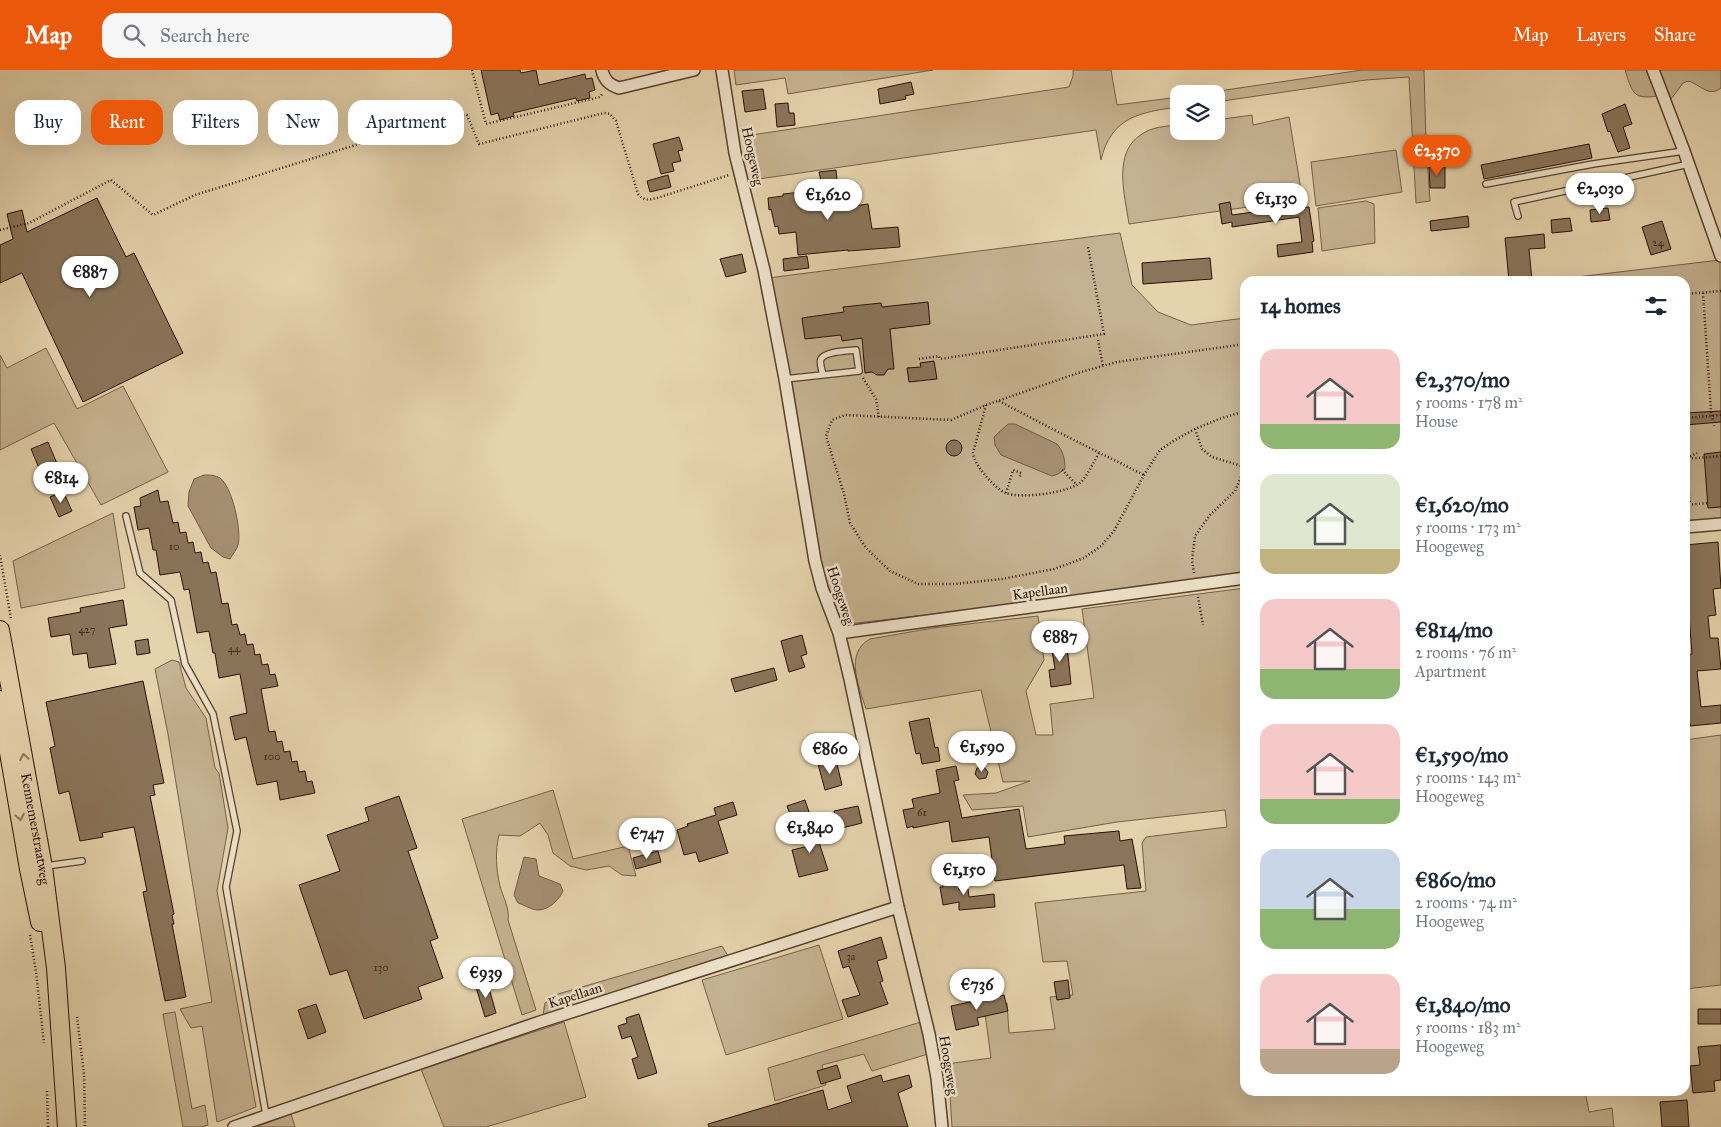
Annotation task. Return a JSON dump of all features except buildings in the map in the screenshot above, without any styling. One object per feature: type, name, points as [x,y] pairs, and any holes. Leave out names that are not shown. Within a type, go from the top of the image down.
[{"type":"main road","name":"Kennemerstraatweg","points":[[0,630],[36,868]]},
{"type":"main road","name":"Kennemerstraatweg","points":[[0,700],[56,968],[67,1127]]},
{"type":"street","points":[[602,70],[604,77],[611,86],[619,88],[694,70]]},
{"type":"street","name":"Hoogeweg","points":[[722,70],[735,153],[764,270],[815,562],[822,588],[839,633],[850,679],[898,907],[930,1043],[937,1078],[942,1127]]},
{"type":"street","points":[[1653,70],[1689,164],[1721,256]]},
{"type":"street","points":[[1690,527],[1721,524]]},
{"type":"street","name":"Kapellaan","points":[[839,633],[1197,587],[1240,579]]},
{"type":"street","name":"Kapellaan","points":[[234,1127],[540,1022],[898,907]]},
{"type":"lane","points":[[1486,184],[1593,164],[1684,151]]},
{"type":"lane","points":[[1518,216],[1514,202],[1689,164]]},
{"type":"lane","points":[[784,379],[823,375],[859,371],[856,350],[826,354],[820,361],[823,375]]},
{"type":"lane","points":[[126,516],[140,573],[170,600],[185,664],[214,714],[237,831],[226,886],[266,1115]]},
{"type":"lane","points":[[36,868],[82,861]]},
{"type":"path","points":[[472,70],[486,124],[600,97],[611,86]]},
{"type":"path","points":[[0,230],[29,223],[111,180],[153,215],[195,196],[452,115],[467,115],[479,144],[604,112],[610,114],[616,121],[638,194],[643,199],[648,200],[740,172]]},
{"type":"path","points":[[919,358],[939,356],[940,359],[1104,334],[1088,247]]},
{"type":"path","points":[[1690,294],[1721,291]]},
{"type":"path","points":[[1703,293],[1714,426]]},
{"type":"path","points":[[1098,340],[1103,366]]},
{"type":"path","points":[[1240,345],[1117,362],[1081,372],[986,405],[951,420],[838,417],[832,420],[826,436],[844,494],[850,523],[866,548],[890,571],[918,584],[954,584],[1002,579],[1054,570],[1084,558],[1101,546],[1114,531],[1144,475],[1160,450],[1195,429],[1219,419],[1240,413]]},
{"type":"path","points":[[859,371],[876,399],[879,418]]},
{"type":"path","points":[[999,401],[1064,436],[1144,475]]},
{"type":"path","points":[[986,405],[973,453],[974,460],[992,482],[1006,493],[1032,495],[1057,493],[1080,482],[1099,452]]},
{"type":"path","points":[[1690,418],[1721,415]]},
{"type":"path","points":[[1195,429],[1202,449],[1212,457],[1240,466]]},
{"type":"path","points":[[1690,456],[1697,453]]},
{"type":"path","points":[[1690,459],[1721,456]]},
{"type":"path","points":[[1006,493],[1013,470],[1021,473],[1019,478]]},
{"type":"path","points":[[1062,470],[1076,484]]},
{"type":"path","points":[[1203,624],[1192,560],[1195,536],[1210,515],[1235,491],[1240,480]]},
{"type":"path","points":[[1690,504],[1708,503]]},
{"type":"path","points":[[28,926],[36,972],[44,1049]]},
{"type":"path","points":[[47,1087],[48,1127]]},
{"type":"shaded area","points":[[734,70],[933,70],[788,94],[785,78],[736,85]]},
{"type":"shaded area","points":[[1073,70],[1111,70],[1117,105],[1170,98],[1170,108],[1152,111],[1129,119],[1112,134],[1101,160],[1096,130],[752,180],[745,136],[1069,87]]},
{"type":"shaded area","points":[[1362,70],[1424,70],[1430,201],[1416,203],[1409,77],[1366,80],[1225,101],[1225,90]]},
{"type":"shaded area","points":[[1625,70],[1646,70],[1657,96],[1642,97],[1634,92]]},
{"type":"shaded area","points":[[1659,70],[1721,70],[1721,88],[1712,92],[1688,81],[1683,83],[1671,99]]},
{"type":"shaded area","points":[[1252,115],[1253,125],[1289,117],[1303,202],[1263,208],[1262,205],[1129,224],[1123,188],[1123,175],[1127,152],[1133,142],[1150,130],[1170,126],[1170,140],[1225,140],[1225,119]]},
{"type":"shaded area","points":[[1396,150],[1402,192],[1316,206],[1311,162]]},
{"type":"shaded area","points":[[1366,201],[1374,204],[1375,243],[1322,251],[1318,208]]},
{"type":"shaded area","points":[[1120,233],[1132,285],[1158,312],[1191,325],[1240,319],[1240,578],[840,625],[820,562],[768,278]]},
{"type":"shaded area","points":[[1720,260],[1721,520],[1690,524],[1690,276],[1585,276]]},
{"type":"shaded area","points":[[46,348],[77,409],[123,386],[168,472],[101,505],[54,423],[0,450],[0,355],[7,368]]},
{"type":"shaded area","points":[[1008,424],[1015,424],[1057,444],[1063,455],[1065,469],[1052,476],[1001,455],[995,445],[994,437]]},
{"type":"shaded area","points":[[204,475],[220,478],[232,499],[239,538],[237,547],[230,559],[223,557],[211,548],[188,506],[189,492],[194,479]]},
{"type":"shaded area","points":[[113,513],[125,588],[21,608],[13,561]]},
{"type":"shaded area","points":[[1240,589],[1240,1096],[1586,1096],[1589,1112],[1612,1108],[1614,1127],[952,1127],[946,1064],[991,1058],[984,1006],[1007,1003],[1009,1033],[1055,1029],[1050,997],[1073,995],[1067,961],[1043,962],[1035,903],[1146,891],[1142,843],[1146,837],[1227,827],[1225,810],[1117,822],[1028,837],[1023,806],[972,810],[963,795],[996,793],[1030,781],[1003,782],[981,690],[866,709],[857,681],[855,662],[857,653],[862,645],[870,639],[933,628],[1038,616],[1044,660],[1026,691],[1036,735],[1053,735],[1050,704],[1094,698],[1082,609]]},
{"type":"shaded area","points":[[172,660],[179,662],[186,688],[206,718],[215,768],[219,773],[228,828],[217,891],[256,1107],[217,1122],[202,1026],[191,1028],[180,1009],[212,1002],[168,734],[155,669]]},
{"type":"shaded area","points":[[1721,735],[1721,985],[1690,988],[1690,739]]},
{"type":"shaded area","points":[[553,790],[573,859],[628,846],[636,876],[622,875],[609,866],[586,870],[570,866],[553,853],[548,835],[540,823],[520,836],[499,835],[497,867],[501,890],[507,907],[508,920],[536,1010],[522,1015],[462,819]]},
{"type":"shaded area","points":[[524,857],[536,859],[539,876],[560,884],[563,891],[556,901],[542,910],[533,909],[518,903],[514,895]]},
{"type":"shaded area","points":[[819,945],[843,1019],[726,1055],[702,980]]},
{"type":"shaded area","points":[[722,946],[728,956],[543,1015],[545,1003],[558,994]]},
{"type":"shaded area","points":[[175,1012],[192,1109],[205,1105],[208,1125],[201,1127],[183,1127],[163,1014]]},
{"type":"shaded area","points":[[564,1022],[586,1097],[486,1127],[444,1127],[421,1069]]},
{"type":"shaded area","points":[[921,1022],[928,1054],[872,1071],[864,1054],[822,1065],[826,1085],[775,1101],[768,1068]]},
{"type":"shaded area","points":[[291,1114],[295,1127],[256,1127]]}]
